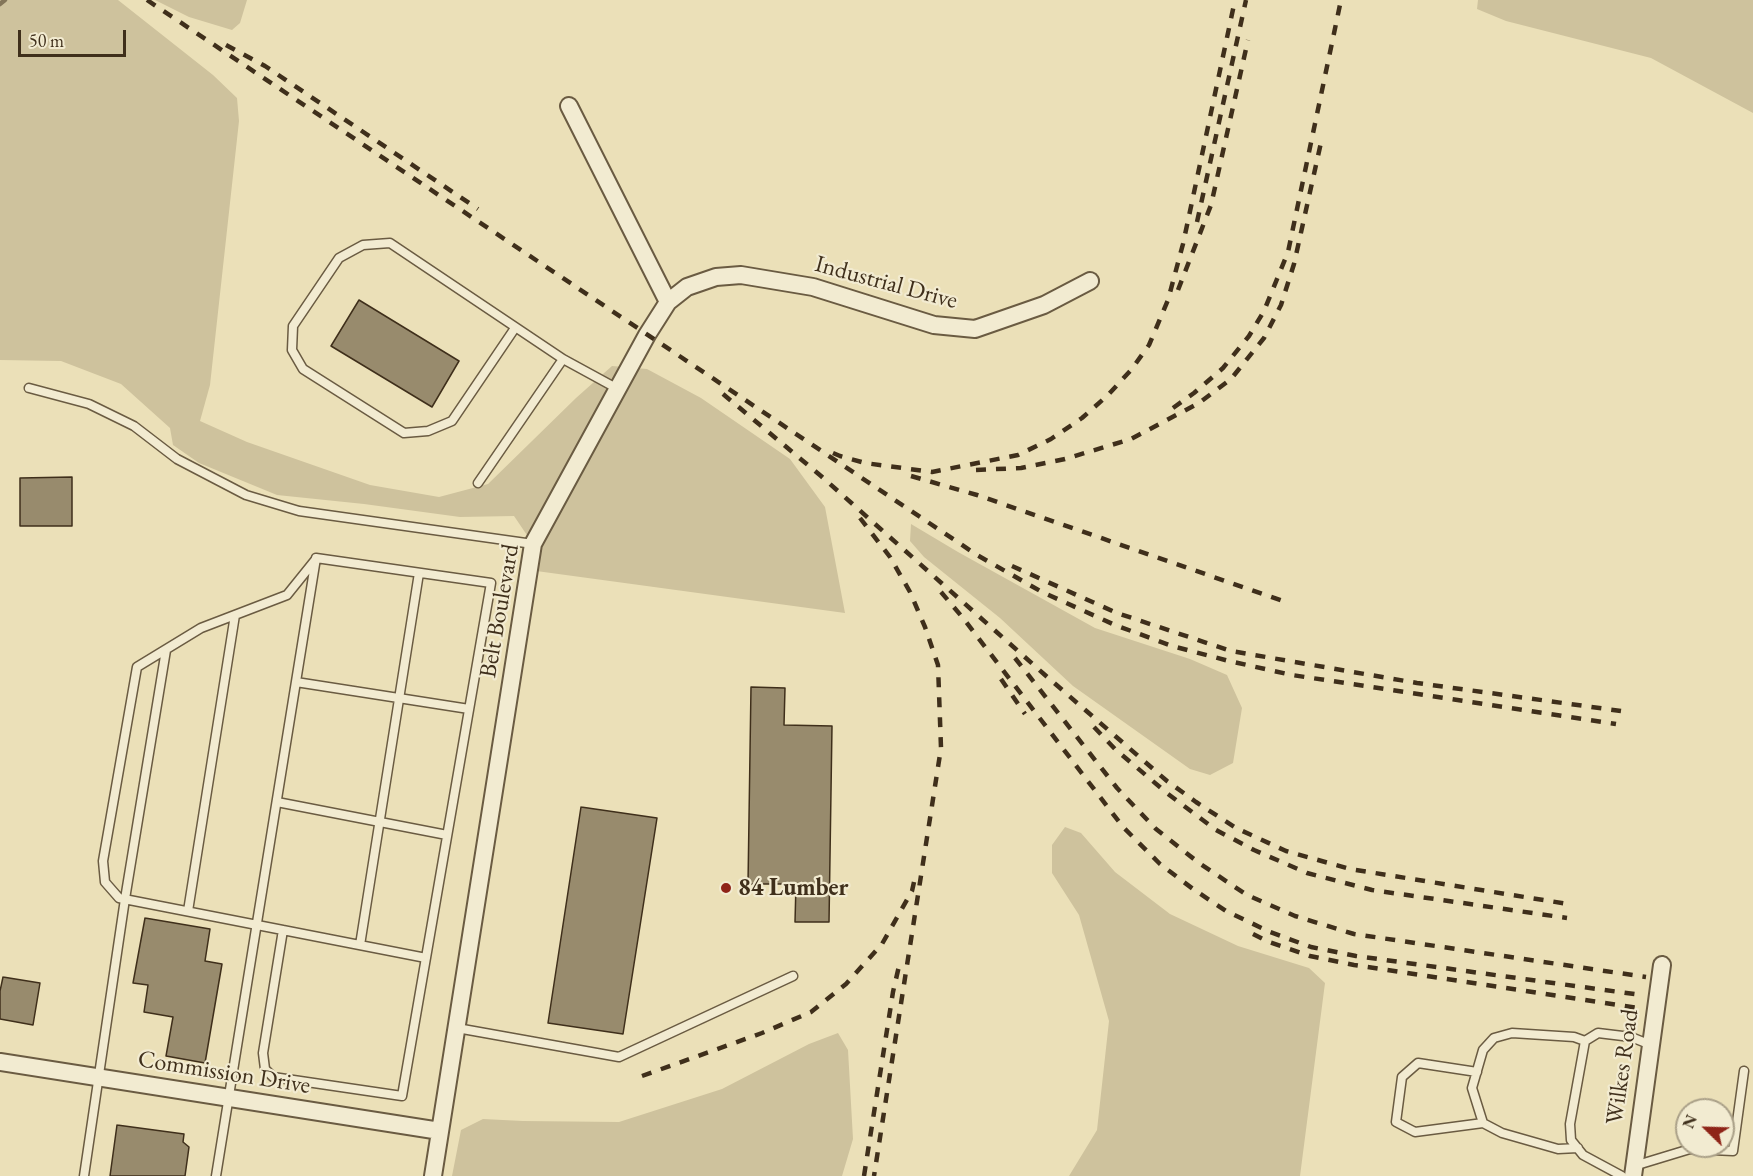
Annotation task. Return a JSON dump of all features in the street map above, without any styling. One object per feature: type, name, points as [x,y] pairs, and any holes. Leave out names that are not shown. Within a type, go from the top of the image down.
[{"type":"street","points":[[569,106],[668,302]]},
{"type":"street","name":"Industrial Drive","points":[[668,302],[687,287],[716,277],[741,275],[813,287],[934,325],[975,329],[1044,305],[1090,281]]},
{"type":"street","name":"Belt Boulevard","points":[[433,1176],[533,544],[647,335],[668,302]]},
{"type":"street","name":"Wilkes Road","points":[[1630,1173],[1662,965]]},
{"type":"street","name":"Commission Drive","points":[[0,1062],[440,1131]]},
{"type":"lane","points":[[515,328],[452,421],[428,431],[404,433],[303,369],[292,350],[293,326],[339,258],[363,245],[390,243],[563,359],[618,388]]},
{"type":"lane","points":[[478,483],[563,359]]},
{"type":"lane","points":[[29,388],[89,404],[134,426],[177,459],[246,495],[299,511],[533,544]]},
{"type":"lane","points":[[283,930],[263,1053],[265,1069],[273,1077],[402,1096],[491,583],[316,558]]},
{"type":"lane","points":[[316,558],[287,596],[201,628],[137,667],[104,861],[105,882],[119,898],[426,958]]},
{"type":"lane","points":[[216,1176],[316,558]]},
{"type":"lane","points":[[360,945],[419,573]]},
{"type":"lane","points":[[188,911],[235,615]]},
{"type":"lane","points":[[84,1176],[125,899],[166,650]]},
{"type":"lane","points":[[296,682],[469,709]]},
{"type":"lane","points":[[277,802],[447,835]]},
{"type":"lane","points":[[457,1028],[620,1057],[793,976]]},
{"type":"lane","points":[[1484,1123],[1472,1088],[1483,1050],[1494,1038],[1512,1033],[1574,1037],[1585,1041],[1599,1033],[1631,1037],[1651,1045]]},
{"type":"lane","points":[[1585,1041],[1570,1124],[1572,1140],[1583,1155],[1630,1173],[1690,1149],[1733,1151],[1744,1071]]},
{"type":"lane","points":[[1477,1072],[1418,1063],[1402,1077],[1396,1122],[1415,1132],[1484,1123],[1502,1132],[1558,1149],[1578,1148]]},
{"type":"shaded area","points":[[0,0],[118,0],[213,75],[237,98],[239,121],[210,385],[200,421],[247,442],[370,485],[439,497],[488,484],[612,366],[647,369],[701,398],[790,459],[825,507],[845,613],[529,570],[533,544],[514,516],[460,517],[277,495],[199,463],[173,445],[170,428],[121,384],[61,361],[0,360]]},
{"type":"shaded area","points":[[155,0],[247,0],[240,23],[232,30],[189,17]]},
{"type":"shaded area","points":[[1478,0],[1753,0],[1753,113],[1651,58],[1506,21],[1477,9]]},
{"type":"shaded area","points":[[911,524],[1095,628],[1190,659],[1227,675],[1242,708],[1233,763],[1210,775],[1190,769],[1073,686],[1000,618],[924,557],[910,541]]},
{"type":"shaded area","points":[[1065,827],[1081,833],[1115,872],[1170,914],[1238,946],[1309,968],[1325,983],[1300,1176],[1069,1176],[1097,1130],[1109,1021],[1079,915],[1052,873],[1052,845]]},
{"type":"shaded area","points":[[838,1033],[848,1050],[853,1139],[842,1176],[452,1176],[461,1130],[483,1119],[619,1122],[722,1089],[809,1044]]},
{"type":"building","points":[[359,300],[459,361],[432,407],[331,346]]},
{"type":"building","points":[[72,477],[72,526],[20,526],[20,478]]},
{"type":"building","points":[[751,687],[785,688],[784,725],[832,726],[829,922],[795,922],[796,884],[748,884]]},
{"type":"building","points":[[581,807],[657,818],[623,1034],[548,1023]]},
{"type":"building","points":[[145,918],[210,929],[205,961],[222,964],[205,1063],[166,1056],[173,1017],[144,1012],[148,985],[133,983]]},
{"type":"building","points":[[3,977],[40,983],[33,1025],[0,1019],[0,991]]},
{"type":"building","points":[[117,1125],[184,1134],[183,1142],[189,1147],[185,1176],[110,1176]]},
{"type":"waterway","points":[[0,4],[5,0]]},
{"type":"railway","points":[[147,0],[977,555],[1042,592],[1115,625],[1172,646],[1229,661],[1292,675],[1616,724]]},
{"type":"railway","points":[[833,453],[865,463],[932,472],[1018,455],[1051,439],[1082,418],[1131,370],[1149,345],[1168,300],[1183,244],[1235,0]]},
{"type":"railway","points":[[1197,222],[1246,0]]},
{"type":"railway","points":[[1173,408],[1223,368],[1249,336],[1264,311],[1288,252],[1341,0]]},
{"type":"railway","points":[[1178,290],[1211,205],[1248,40]]},
{"type":"railway","points":[[226,45],[265,66],[478,209]]},
{"type":"railway","points":[[976,470],[1021,468],[1065,459],[1131,439],[1199,403],[1231,379],[1264,338],[1281,305],[1294,264],[1322,138]]},
{"type":"railway","points":[[723,394],[821,476],[1167,781],[1236,828],[1286,851],[1350,869],[1568,904]]},
{"type":"railway","points":[[911,476],[977,495],[1283,601]]},
{"type":"railway","points":[[860,518],[890,557],[910,592],[925,627],[938,665],[941,748],[874,1176]]},
{"type":"railway","points":[[1012,566],[1117,613],[1231,651],[1417,683],[1621,711]]},
{"type":"railway","points":[[941,592],[1123,827],[1160,864],[1226,911],[1270,932],[1311,947],[1356,956],[1641,995]]},
{"type":"railway","points":[[1015,658],[1117,788],[1156,829],[1199,863],[1247,895],[1295,916],[1354,934],[1646,977]]},
{"type":"railway","points":[[1001,679],[1025,714]]},
{"type":"railway","points":[[1094,727],[1115,749],[1168,794],[1216,830],[1254,850],[1307,873],[1372,890],[1567,918]]},
{"type":"railway","points":[[642,1076],[762,1033],[811,1012],[846,984],[882,944],[912,891],[914,882]]},
{"type":"railway","points":[[1253,934],[1310,956],[1354,965],[1638,1008]]},
{"type":"railway","points":[[864,1176],[899,966]]},
{"type":"place","name":"84 Lumber","points":[[726,888]]}]
